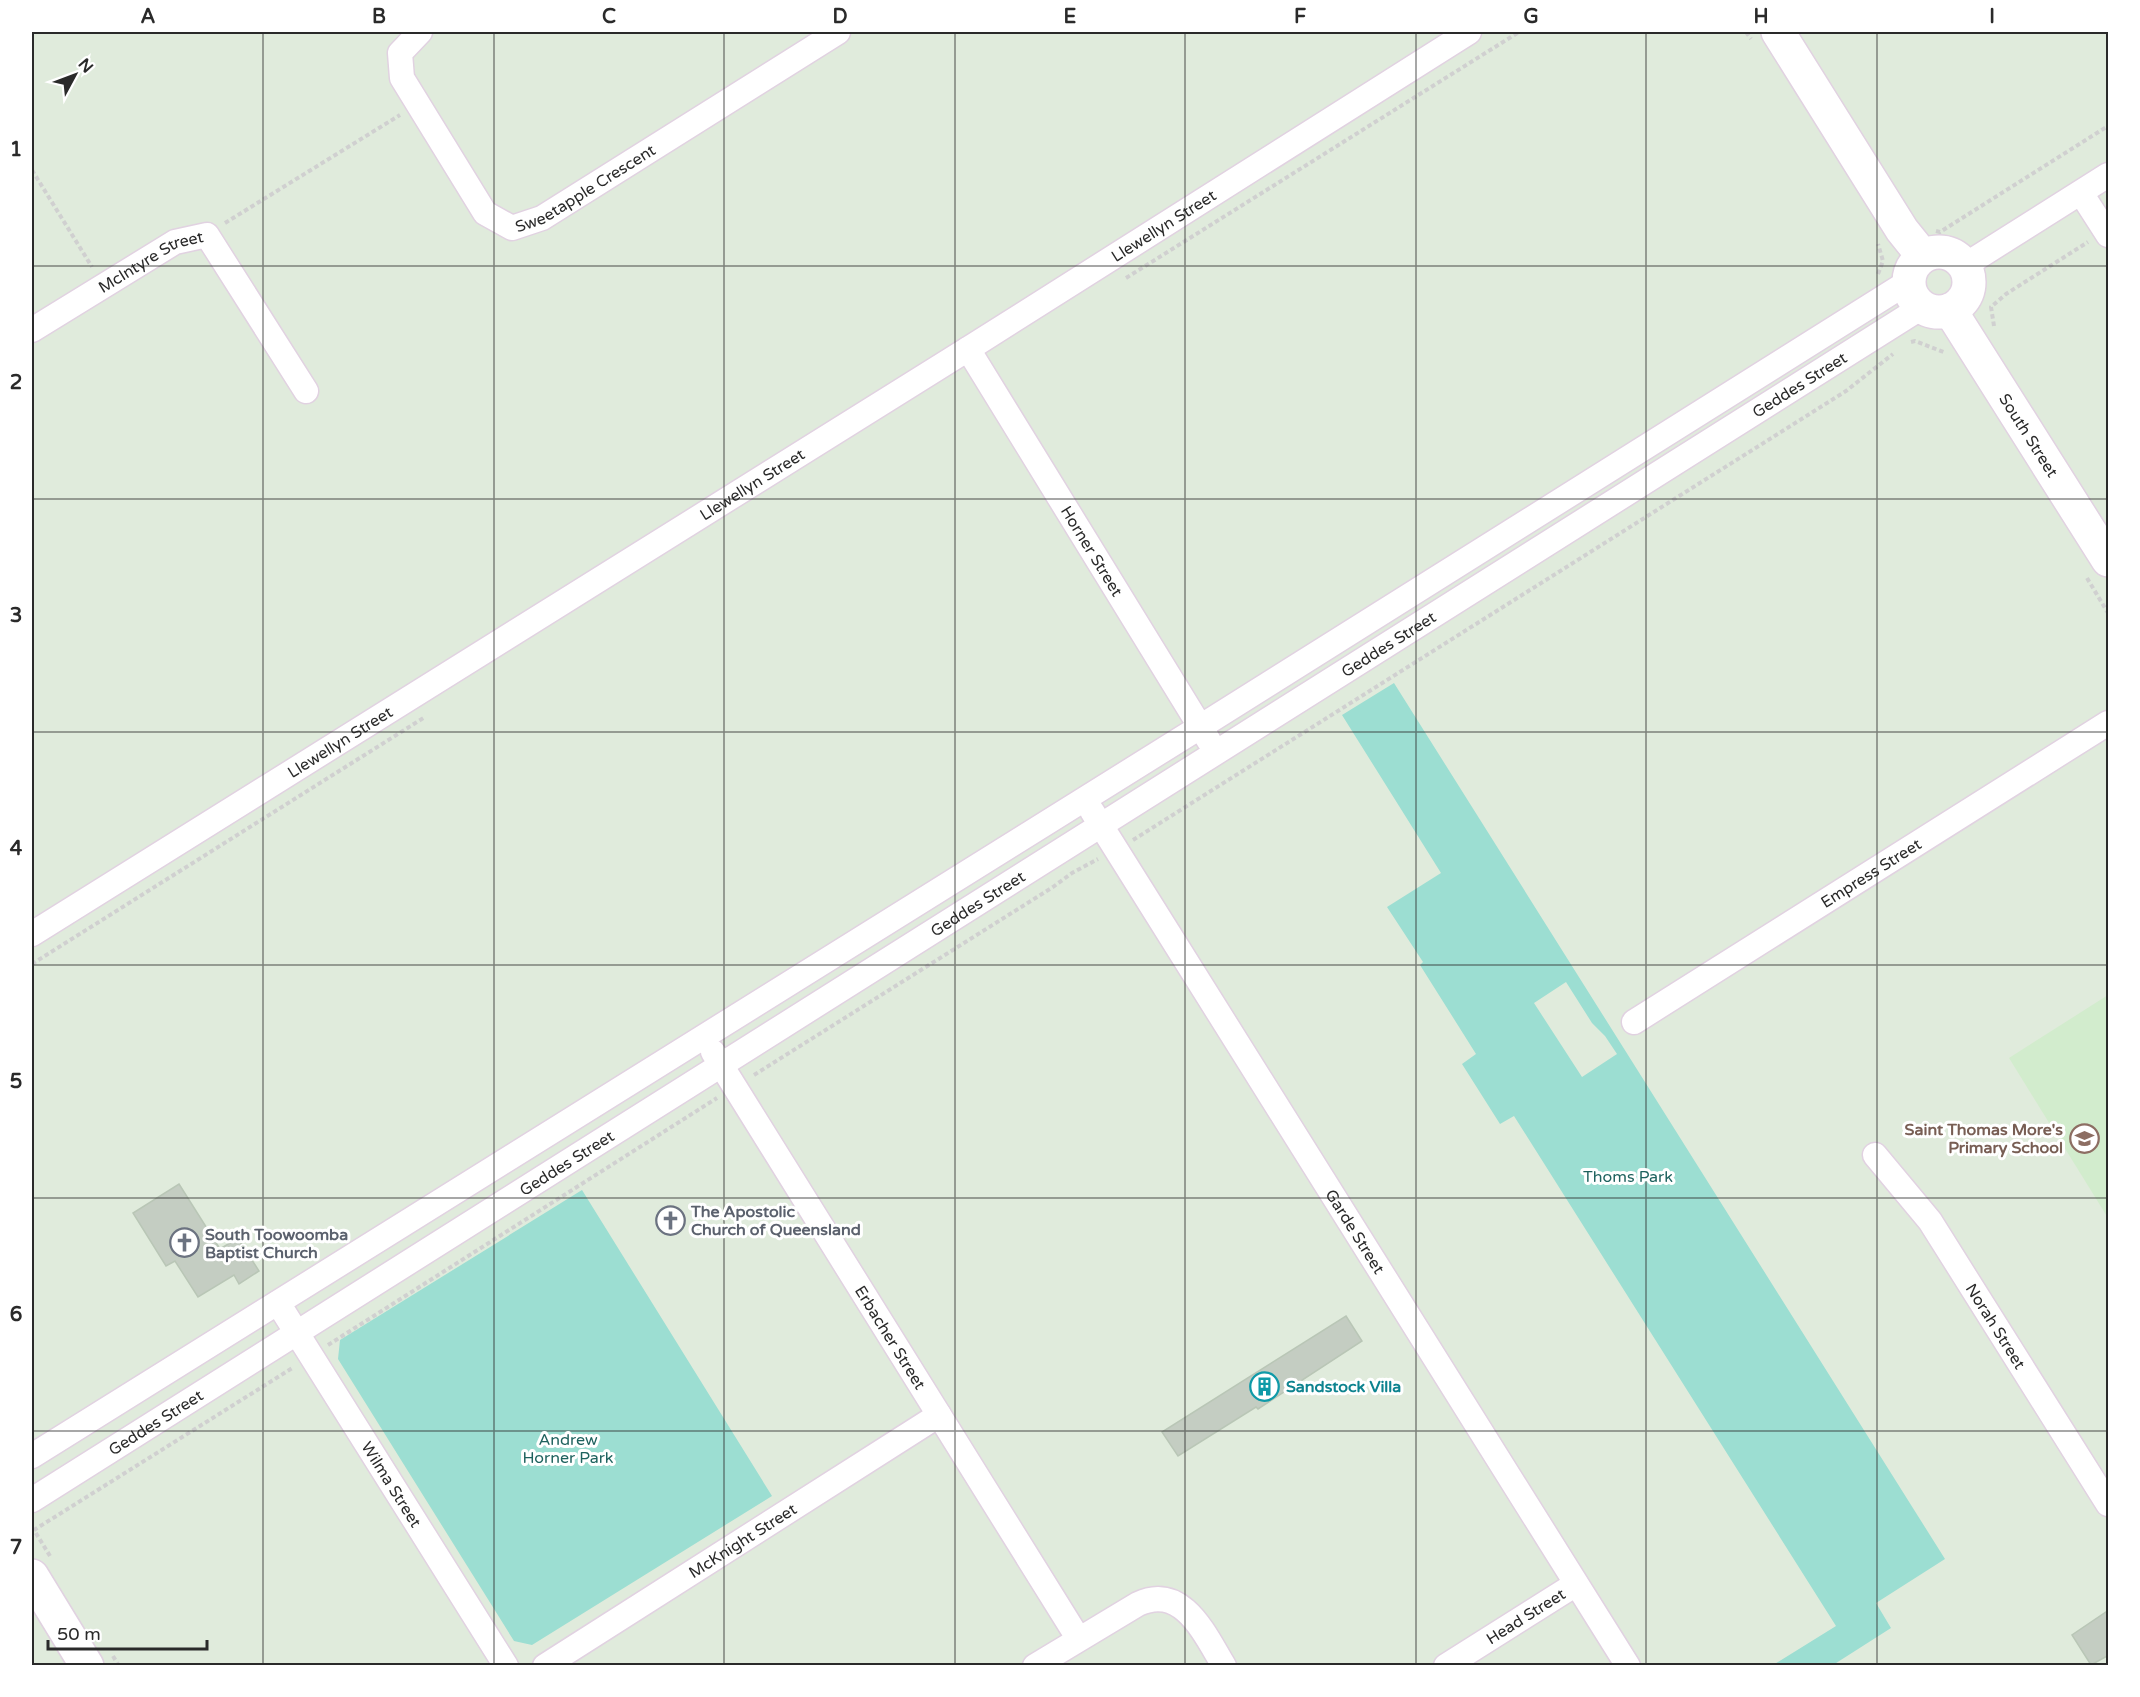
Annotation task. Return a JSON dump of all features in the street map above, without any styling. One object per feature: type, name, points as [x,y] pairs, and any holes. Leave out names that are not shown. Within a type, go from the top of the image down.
[{"type":"street","name":"Sweetapple Crescent","points":[[420,32],[400,53],[402,78],[485,213],[512,228],[542,218],[838,32]]},
{"type":"street","name":"Llewellyn Street","points":[[32,934],[968,349],[1469,32]]},
{"type":"street","name":"South Street","points":[[1778,32],[1902,230],[1927,277],[2109,560]]},
{"type":"street","points":[[1964,266],[2109,175]]},
{"type":"street","points":[[2081,193],[2107,233]]},
{"type":"street","name":"McIntyre Street","points":[[32,330],[175,242],[207,235],[306,391]]},
{"type":"street","points":[[1930,253],[1946,253],[1964,266],[1968,275],[1967,293],[1963,300],[1927,277],[1930,253]]},
{"type":"street","name":"Geddes Street","points":[[32,1456],[1630,457],[1927,277]]},
{"type":"street","name":"Geddes Street","points":[[32,1500],[1646,482],[1927,277]]},
{"type":"street","name":"Horner Street","points":[[968,349],[1216,753]]},
{"type":"street","points":[[1630,457],[1646,482]]},
{"type":"street","name":"Empress Street","points":[[1634,1022],[2109,723]]},
{"type":"street","name":"Garde Street","points":[[1084,798],[1628,1665]]},
{"type":"street","name":"Erbacher Street","points":[[704,1037],[1078,1638]]},
{"type":"street","name":"Norah Street","points":[[1875,1155],[1930,1221],[2109,1504]]},
{"type":"street","name":"Wilma Street","points":[[278,1303],[506,1665]]},
{"type":"street","name":"McKnight Street","points":[[545,1665],[939,1415]]},
{"type":"street","points":[[32,1576],[87,1665]]},
{"type":"street","name":"Head Street","points":[[1446,1665],[1576,1584]]},
{"type":"street","points":[[1035,1665],[1147,1599],[1157,1599],[1182,1605],[1196,1621],[1224,1665]]},
{"type":"path","points":[[207,235],[418,104]]},
{"type":"path","points":[[1927,277],[1940,232],[2109,126]]},
{"type":"path","points":[[32,170],[103,286]]},
{"type":"path","points":[[1993,325],[1991,307],[2006,294],[2107,233]]},
{"type":"path","points":[[1908,343],[1916,341],[1947,354]]},
{"type":"path","points":[[34,1530],[1072,873],[1117,850],[1846,391],[1896,351]]},
{"type":"shaded area","name":"Saint Thomas More's Primary School","points":[[2108,995],[2108,1218],[2009,1058]]},
{"type":"green space","name":"Thoms Park","points":[[1394,683],[1945,1559],[1876,1603],[1891,1628],[1833,1665],[1773,1665],[1836,1626],[1514,1116],[1500,1124],[1462,1064],[1476,1054],[1420,965],[1423,962],[1387,907],[1441,873],[1342,715]],"holes":[[[1566,982],[1592,1023],[1605,1036],[1617,1054],[1582,1077],[1534,1003]]]},
{"type":"green space","name":"Andrew Horner Park","points":[[582,1190],[772,1496],[532,1645],[514,1641],[338,1359],[340,1340]]},
{"type":"building","name":"South Toowoomba Baptist Church","points":[[179,1184],[220,1249],[238,1238],[259,1271],[239,1284],[234,1275],[198,1297],[175,1261],[166,1266],[133,1213]]},
{"type":"building","name":"Sandstock Villa","points":[[1346,1316],[1362,1341],[1258,1409],[1256,1407],[1178,1456],[1162,1432]]},
{"type":"building","points":[[2109,1610],[2109,1655],[2091,1665],[2072,1635]]},
{"type":"place","name":"Saint Thomas More's Primary School","points":[[2084,1138]]},
{"type":"place","name":"The Apostolic Church of Queensland","points":[[670,1220]]},
{"type":"place","name":"South Toowoomba Baptist Church","points":[[184,1243]]},
{"type":"place","name":"Sandstock Villa","points":[[1265,1386]]}]
